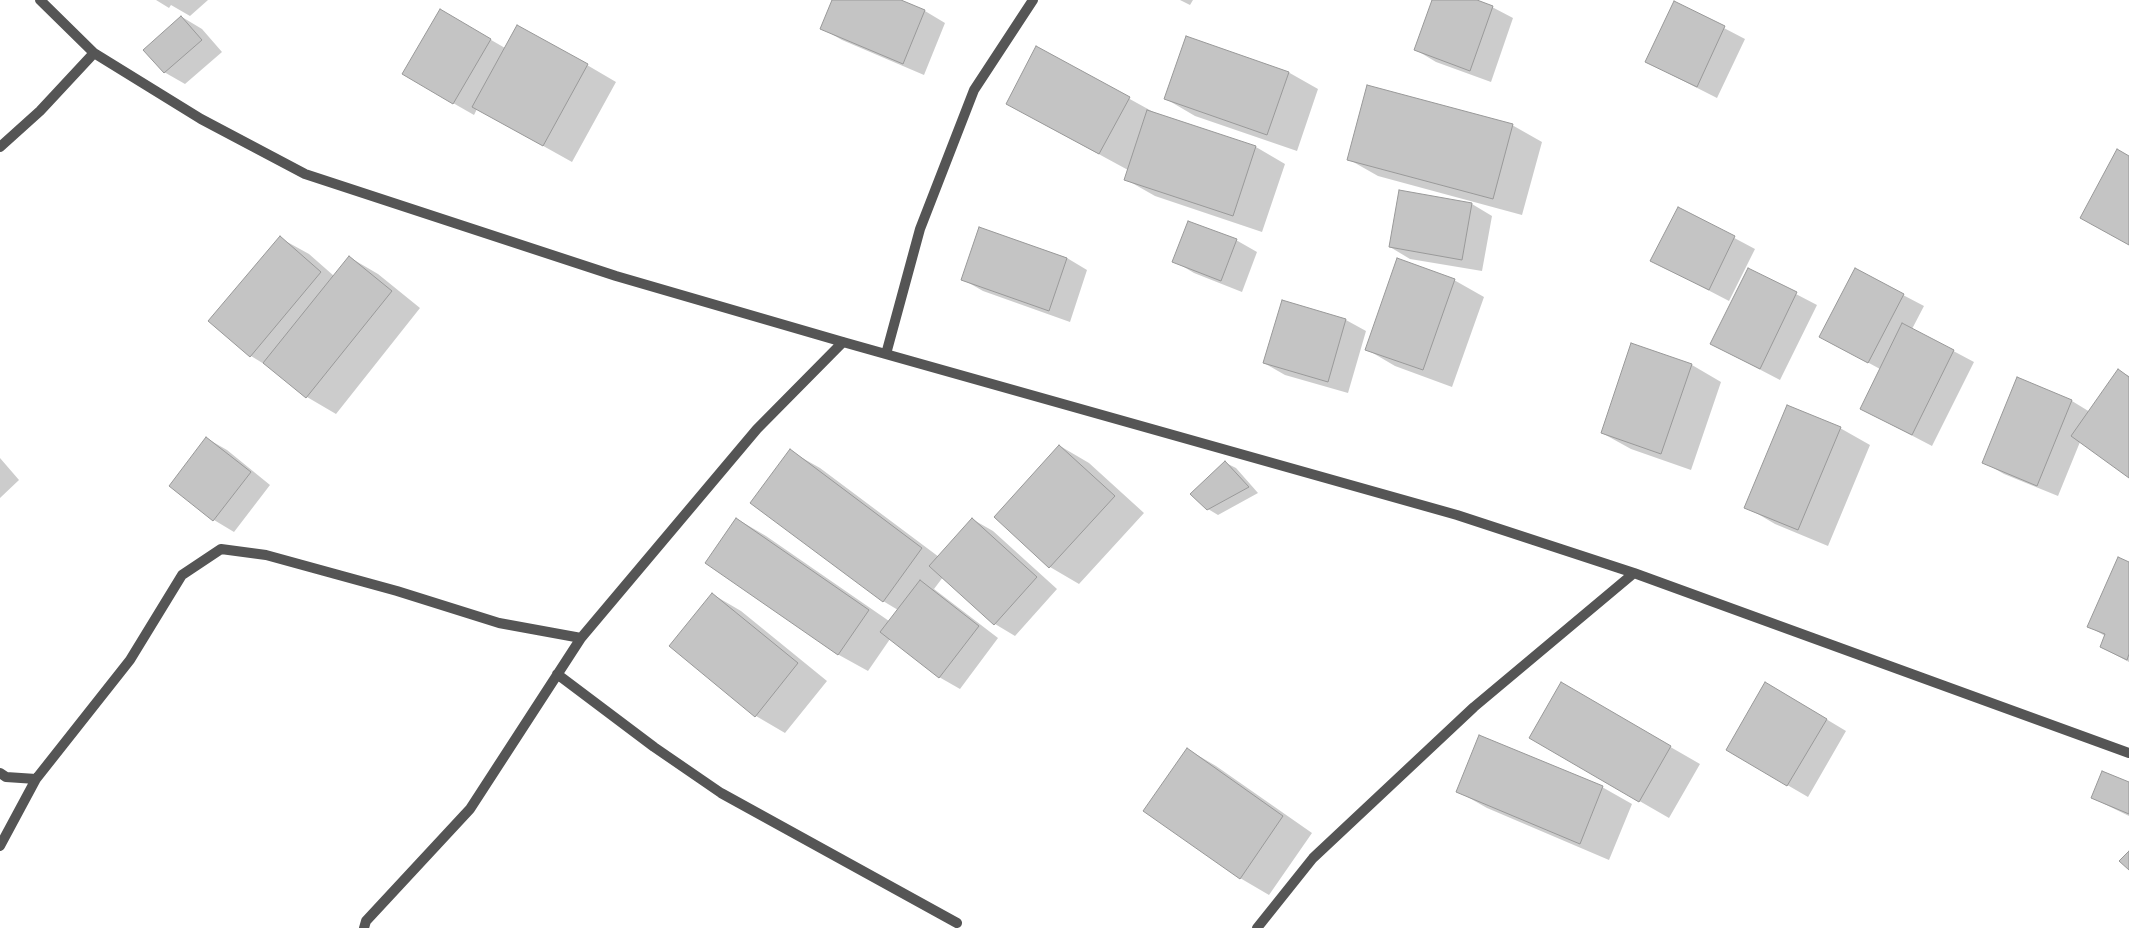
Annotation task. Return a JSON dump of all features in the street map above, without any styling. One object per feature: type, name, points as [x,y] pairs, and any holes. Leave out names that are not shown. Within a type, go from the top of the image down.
[{"type":"street","points":[[40,0],[94,52],[201,119],[305,174],[616,276],[843,342],[1457,515],[1634,573],[2129,753]]},
{"type":"street","points":[[886,354],[920,229],[974,90],[1033,0]]},
{"type":"street","points":[[0,147],[40,111],[94,52]]},
{"type":"street","points":[[364,928],[366,921],[470,809],[581,638],[757,429],[843,342]]},
{"type":"street","points":[[0,846],[36,780],[130,660],[182,575],[221,549],[266,555],[397,591],[499,623],[581,638]]},
{"type":"street","points":[[1258,928],[1319,852],[1474,707],[1634,573]]},
{"type":"street","points":[[557,674],[654,747],[721,793],[957,923]]},
{"type":"street","points":[[0,773],[6,778],[36,780]]},
{"type":"building","points":[[832,0],[901,0],[925,10],[903,64],[820,29]]},
{"type":"building","points":[[1432,0],[1477,0],[1493,6],[1470,71],[1414,50]]},
{"type":"building","points":[[1674,1],[1725,26],[1697,87],[1645,62]]},
{"type":"building","points":[[440,9],[491,39],[453,104],[402,74]]},
{"type":"building","points":[[181,16],[202,40],[164,73],[143,50]]},
{"type":"building","points":[[517,25],[588,64],[543,146],[472,107]]},
{"type":"building","points":[[1186,36],[1289,72],[1267,135],[1164,99]]},
{"type":"building","points":[[1036,46],[1130,97],[1099,154],[1006,104]]},
{"type":"building","points":[[1367,85],[1513,124],[1493,199],[1347,160]]},
{"type":"building","points":[[1147,110],[1256,146],[1233,216],[1124,180]]},
{"type":"building","points":[[2117,149],[2129,156],[2129,245],[2080,218]]},
{"type":"building","points":[[1399,190],[1472,203],[1462,260],[1389,247]]},
{"type":"building","points":[[1678,207],[1735,236],[1709,290],[1650,261]]},
{"type":"building","points":[[1188,221],[1237,239],[1221,281],[1172,262]]},
{"type":"building","points":[[979,227],[1067,258],[1049,311],[961,280]]},
{"type":"building","points":[[280,236],[321,272],[250,357],[208,321]]},
{"type":"building","points":[[349,256],[392,291],[306,398],[263,363]]},
{"type":"building","points":[[1397,258],[1455,279],[1423,370],[1365,350]]},
{"type":"building","points":[[1748,268],[1797,292],[1760,369],[1710,344]]},
{"type":"building","points":[[1855,268],[1904,294],[1868,363],[1819,337]]},
{"type":"building","points":[[1282,300],[1346,319],[1328,382],[1263,363]]},
{"type":"building","points":[[1902,323],[1954,350],[1912,435],[1860,409]]},
{"type":"building","points":[[1631,343],[1692,364],[1661,454],[1601,433]]},
{"type":"building","points":[[2118,369],[2129,377],[2129,478],[2071,436]]},
{"type":"building","points":[[2017,377],[2072,400],[2037,486],[1982,463]]},
{"type":"building","points":[[1787,405],[1841,427],[1798,530],[1744,508]]},
{"type":"building","points":[[206,437],[251,472],[213,521],[169,486]]},
{"type":"building","points":[[1059,445],[1115,496],[1049,568],[994,517]]},
{"type":"building","points":[[790,449],[922,548],[883,602],[750,503]]},
{"type":"building","points":[[1225,461],[1249,487],[1207,510],[1190,494]]},
{"type":"building","points":[[736,518],[869,610],[838,655],[705,563]]},
{"type":"building","points":[[972,518],[1037,577],[994,625],[929,566]]},
{"type":"building","points":[[2118,557],[2129,562],[2129,654],[2127,660],[2100,647],[2105,634],[2087,627]]},
{"type":"building","points":[[920,580],[979,626],[939,678],[880,632]]},
{"type":"building","points":[[712,593],[798,663],[755,717],[669,646]]},
{"type":"building","points":[[1561,682],[1671,746],[1639,802],[1529,738]]},
{"type":"building","points":[[1765,682],[1827,719],[1787,786],[1726,750]]},
{"type":"building","points":[[1479,735],[1603,786],[1580,844],[1456,792]]},
{"type":"building","points":[[1187,748],[1283,816],[1240,879],[1143,811]]},
{"type":"building","points":[[2102,771],[2129,782],[2129,814],[2091,798]]},
{"type":"building","points":[[2129,851],[2129,870],[2119,861]]}]
